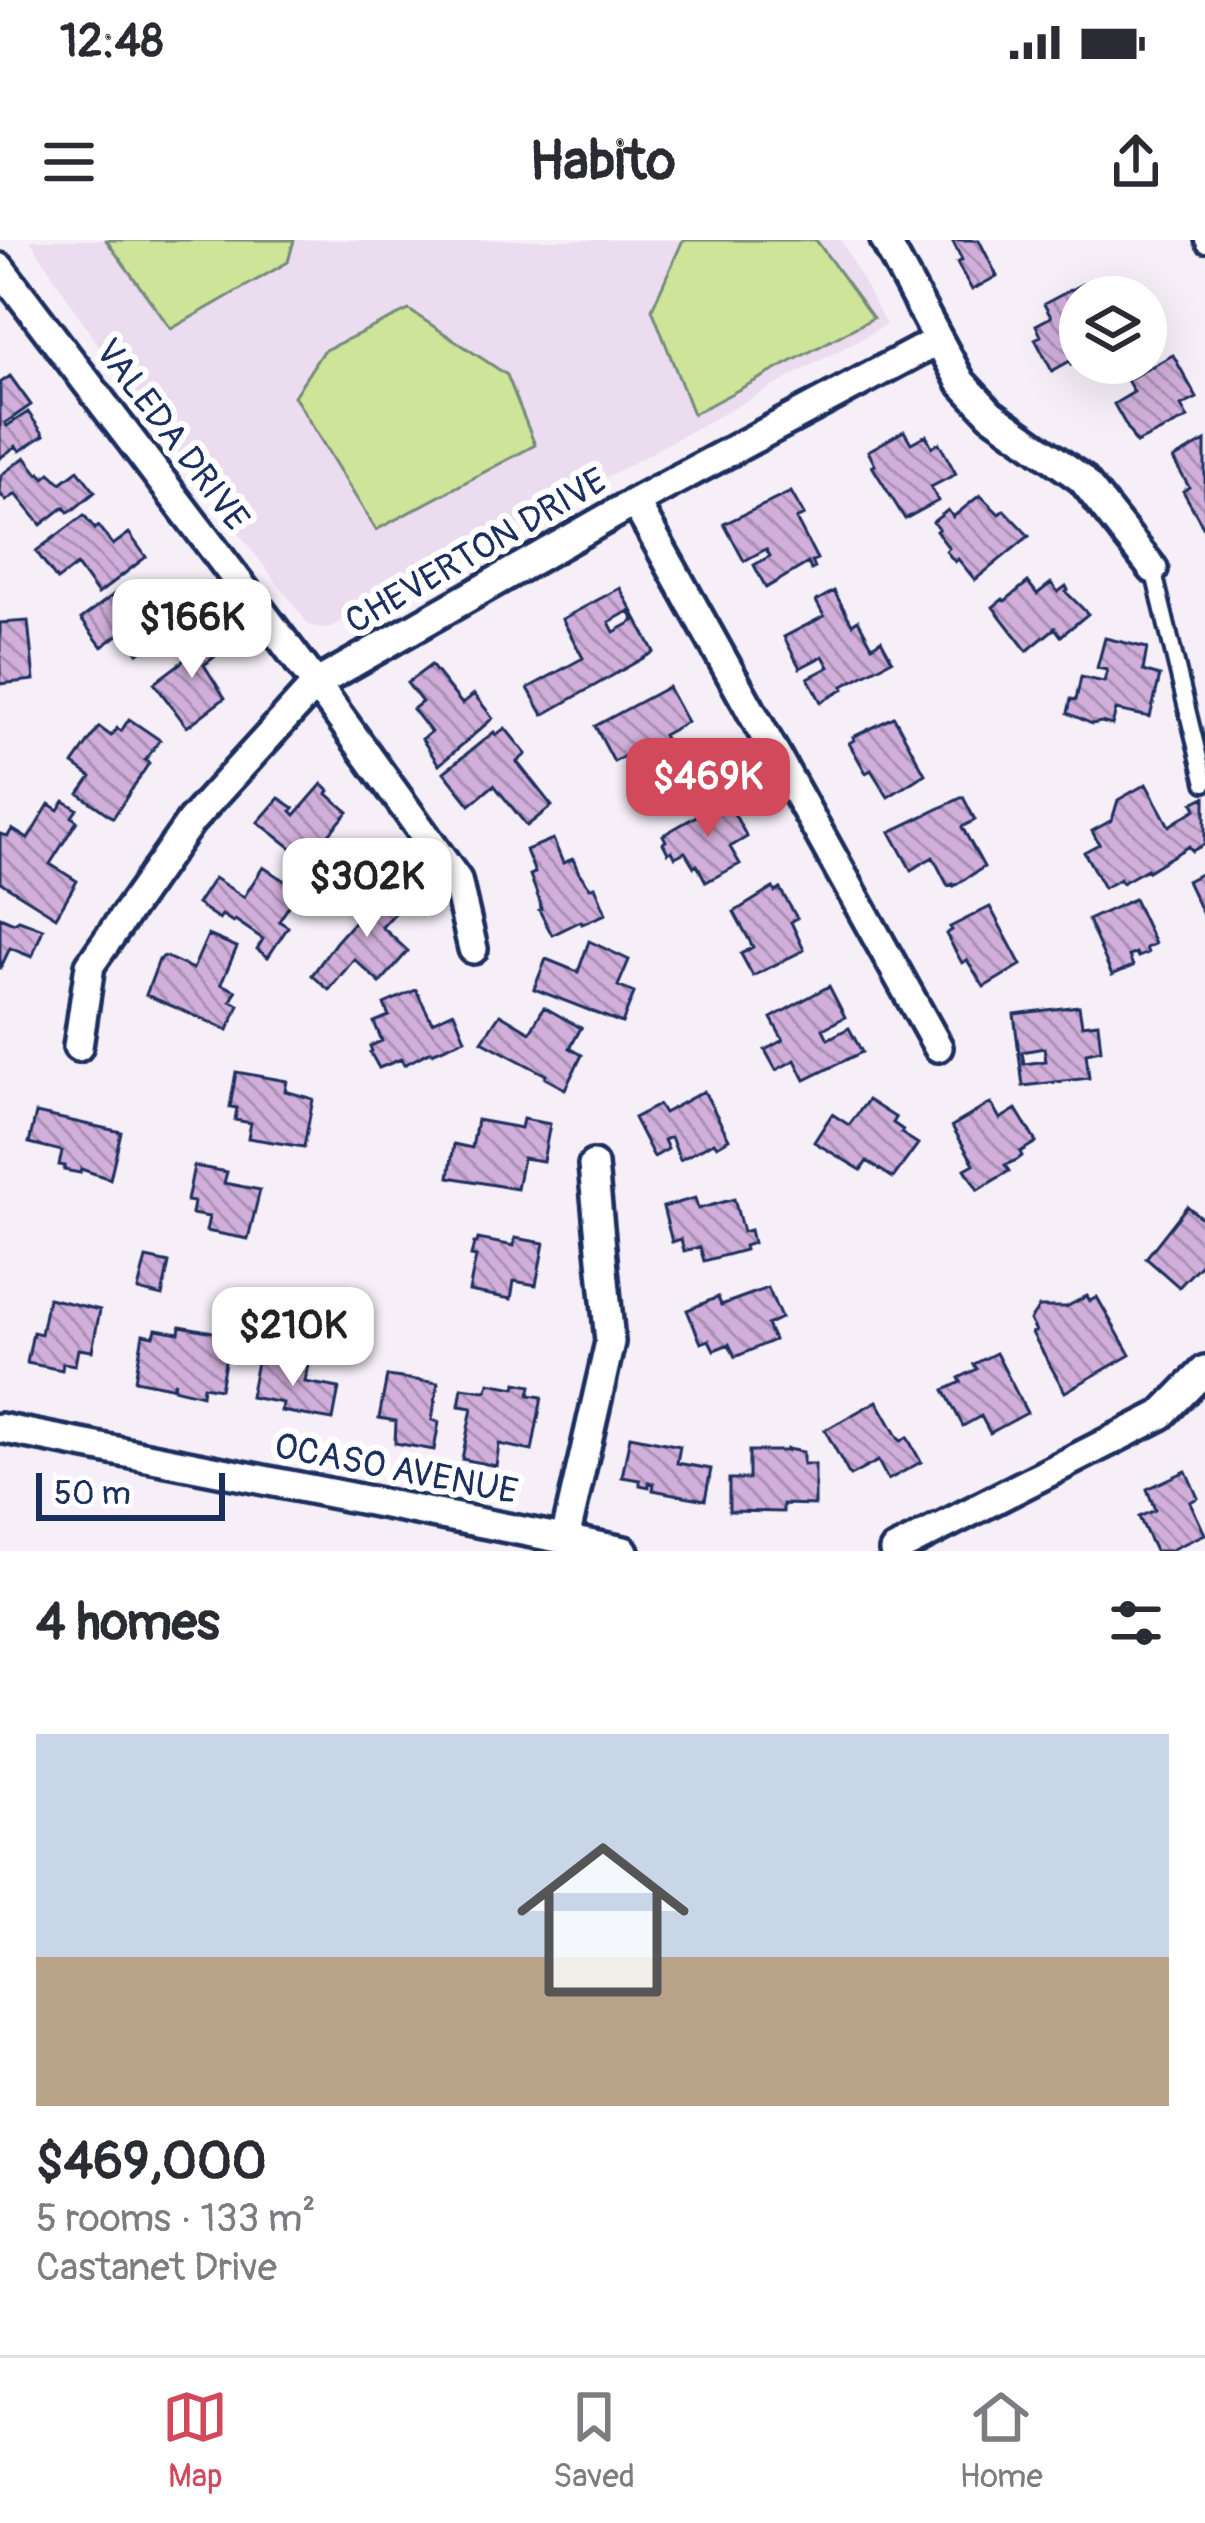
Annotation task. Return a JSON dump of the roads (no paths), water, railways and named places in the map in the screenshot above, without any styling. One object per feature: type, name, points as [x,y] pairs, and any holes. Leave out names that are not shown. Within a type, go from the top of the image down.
[{"type":"street","points":[[885,240],[962,382],[991,414],[1082,478],[1153,569]]},
{"type":"street","name":"VALEDA DRIVE","points":[[0,268],[316,684],[457,880],[473,949]]},
{"type":"street","name":"CHEVERTON DRIVE","points":[[78,1047],[90,965],[190,821],[316,684],[634,502],[938,341]]},
{"type":"street","points":[[634,502],[938,1047]]},
{"type":"street","points":[[565,1539],[610,1342],[593,1165]]},
{"type":"street","points":[[894,1551],[1161,1415],[1205,1370]]},
{"type":"street","name":"OCASO AVENUE","points":[[0,1428],[624,1551]]},
{"type":"lane","points":[[1153,569],[1205,783]]}]
